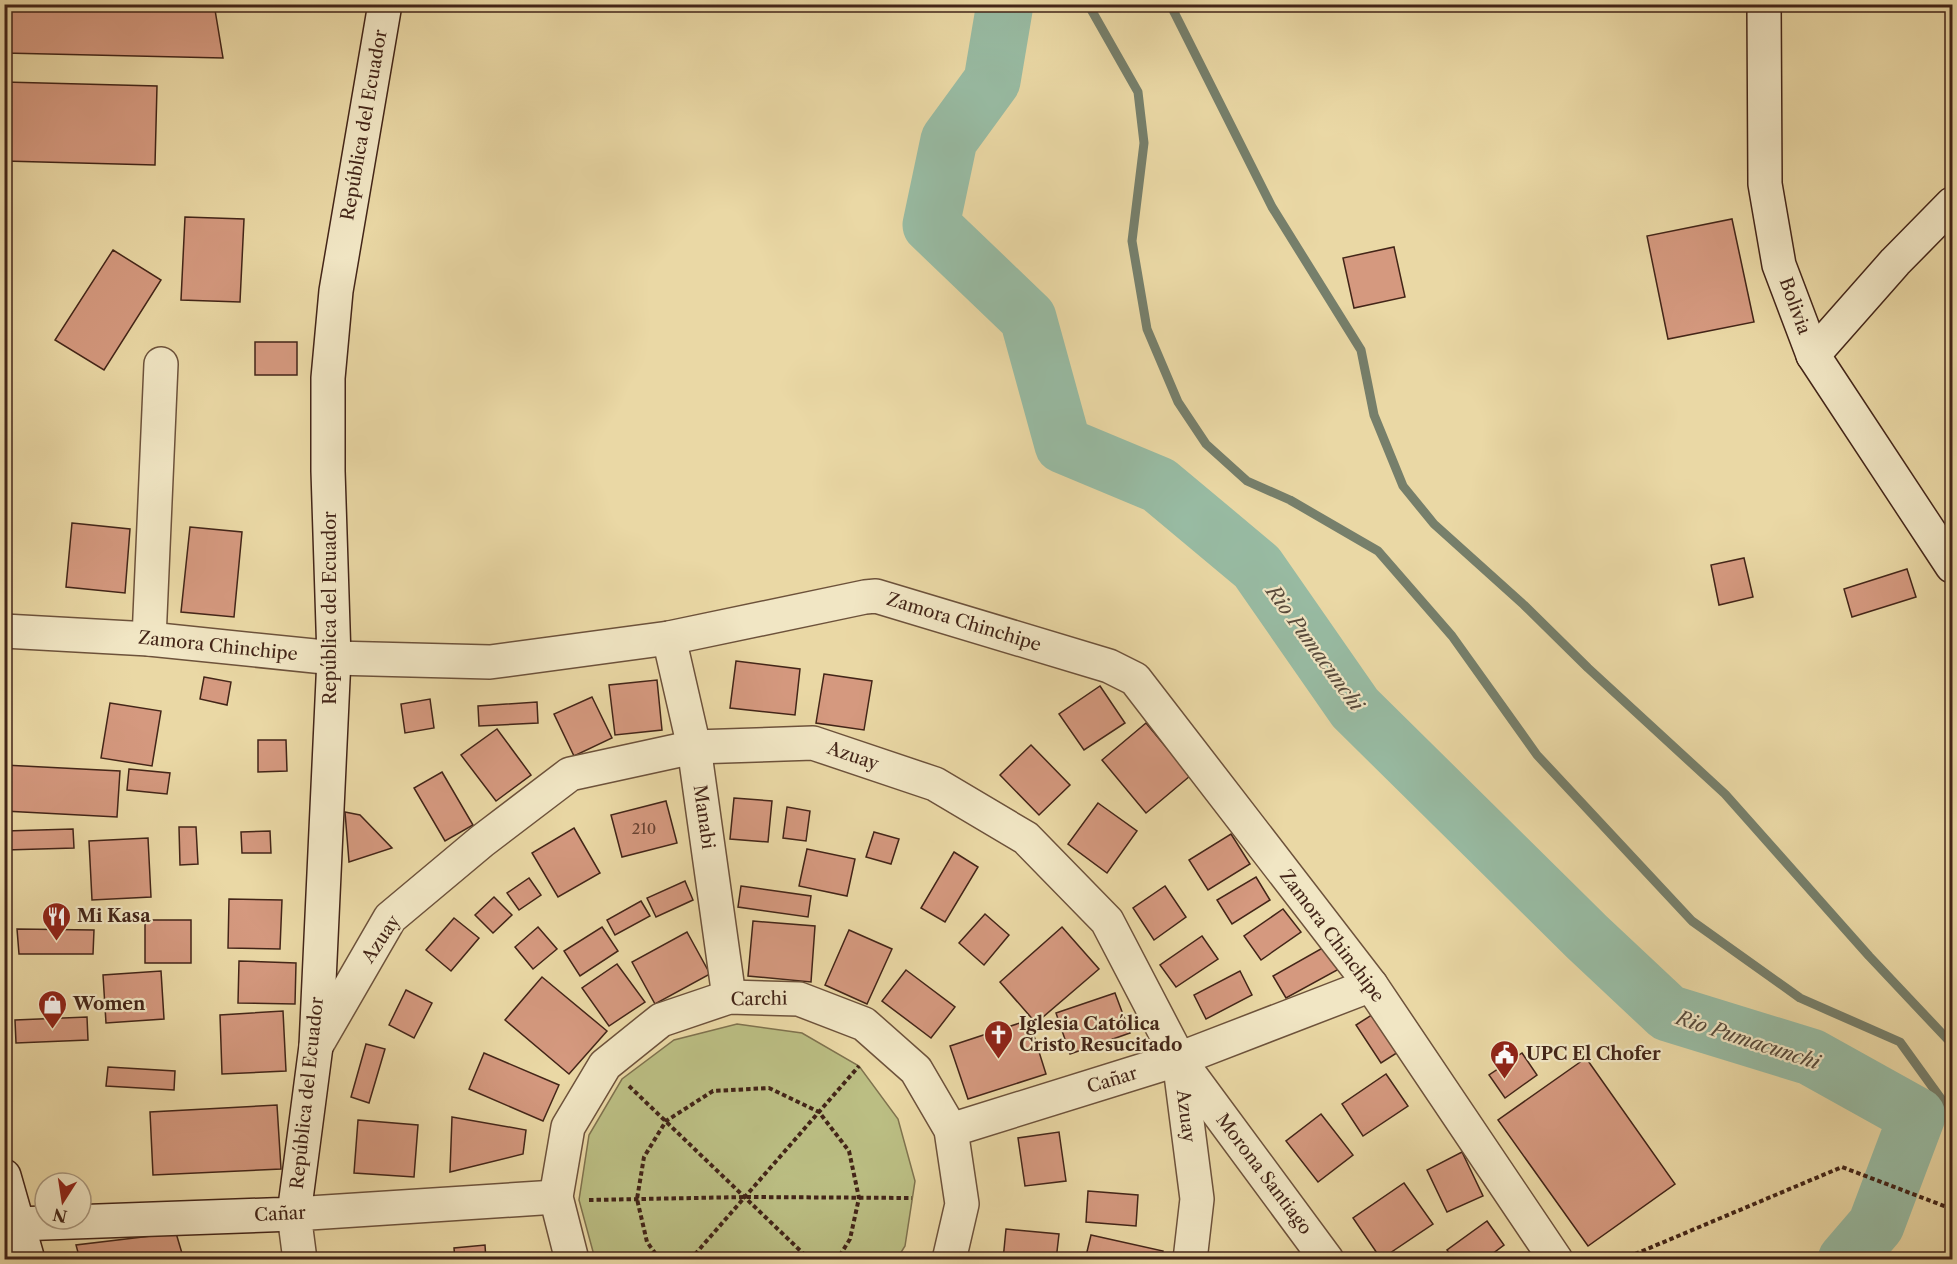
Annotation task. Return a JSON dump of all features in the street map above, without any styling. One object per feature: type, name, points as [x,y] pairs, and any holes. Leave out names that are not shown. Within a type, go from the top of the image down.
[{"type":"street","name":"República del Ecuador","points":[[294,1214],[316,1046],[334,658],[328,378],[336,291],[385,4]]},
{"type":"street","name":"Bolivia","points":[[1764,4],[1765,184],[1779,265],[1813,355],[1953,566]]},
{"type":"street","points":[[1813,355],[1895,262],[1953,204]]},
{"type":"street","points":[[149,639],[161,364]]},
{"type":"street","name":"Zamora Chinchipe","points":[[4,631],[149,639],[334,658],[490,662],[669,638],[876,596],[1124,672],[1135,679],[1371,985],[1556,1260]]},
{"type":"street","name":"Manabi","points":[[669,638],[694,747],[729,997]]},
{"type":"street","name":"Azuay","points":[[316,1046],[390,918],[482,841],[570,774],[694,747],[813,743],[935,784],[1026,838],[1107,921],[1179,1059],[1197,1199],[1190,1260]]},
{"type":"street","name":"Cañar","points":[[951,1130],[1179,1059],[1371,985]]},
{"type":"street","name":"Carchi","points":[[572,1260],[568,1198],[568,1127],[605,1065],[661,1020],[729,997],[799,999],[864,1024],[916,1070],[951,1130],[962,1204],[949,1260]]},
{"type":"street","name":"Morona Santiago","points":[[1179,1059],[1328,1260]]},
{"type":"street","points":[[4,1176],[11,1226],[28,1260]]},
{"type":"street","name":"Cañar","points":[[11,1226],[294,1214],[568,1198]]},
{"type":"street","points":[[294,1214],[300,1260]]},
{"type":"path","points":[[690,1260],[859,1066]]},
{"type":"path","points":[[622,1079],[810,1260]]},
{"type":"path","points":[[660,1260],[647,1242],[637,1199],[644,1157],[666,1121],[713,1091],[769,1088],[819,1112],[849,1150],[859,1198],[850,1239],[837,1260]]},
{"type":"path","points":[[1622,1260],[1842,1167],[1953,1209]]},
{"type":"path","points":[[568,1198],[912,1198]]},
{"type":"green space","points":[[737,1024],[802,1033],[859,1066],[898,1119],[915,1181],[905,1246],[897,1259],[595,1259],[579,1200],[589,1135],[622,1079],[674,1040]]},
{"type":"building","points":[[4,4],[214,4],[223,58],[4,53]]},
{"type":"building","points":[[4,82],[157,86],[155,165],[4,161]]},
{"type":"building","points":[[185,217],[244,219],[240,302],[181,300]]},
{"type":"building","points":[[1732,219],[1754,322],[1668,339],[1647,236]]},
{"type":"building","points":[[1394,247],[1405,297],[1354,308],[1343,258]]},
{"type":"building","points":[[113,250],[161,280],[104,370],[55,340]]},
{"type":"building","points":[[255,342],[297,342],[297,375],[255,375]]},
{"type":"building","points":[[72,523],[130,529],[125,593],[66,587]]},
{"type":"building","points":[[190,527],[242,532],[234,617],[181,612]]},
{"type":"building","points":[[1744,558],[1753,597],[1719,605],[1711,565]]},
{"type":"building","points":[[1907,569],[1916,597],[1852,617],[1844,589]]},
{"type":"building","points":[[736,661],[800,669],[795,715],[730,708]]},
{"type":"building","points":[[824,674],[872,681],[864,730],[816,723]]},
{"type":"building","points":[[204,677],[231,682],[227,705],[200,699]]},
{"type":"building","points":[[657,680],[662,730],[615,735],[609,685]]},
{"type":"building","points":[[1100,686],[1125,723],[1084,750],[1059,714]]},
{"type":"building","points":[[592,697],[612,738],[574,756],[554,714]]},
{"type":"building","points":[[430,699],[434,728],[405,733],[401,704]]},
{"type":"building","points":[[537,702],[538,723],[479,726],[478,706]]},
{"type":"building","points":[[110,703],[161,711],[152,766],[101,758]]},
{"type":"building","points":[[1146,723],[1190,776],[1146,813],[1102,760]]},
{"type":"building","points":[[497,729],[531,775],[496,801],[461,755]]},
{"type":"building","points":[[258,740],[286,740],[287,771],[258,772]]},
{"type":"building","points":[[1031,745],[1070,785],[1039,815],[1000,775]]},
{"type":"building","points":[[4,765],[120,771],[117,817],[4,811]]},
{"type":"building","points":[[129,769],[170,773],[167,794],[127,790]]},
{"type":"building","points":[[442,772],[473,825],[445,841],[414,788]]},
{"type":"building","points":[[734,798],[772,801],[768,842],[730,839]]},
{"type":"building","points":[[666,801],[677,843],[622,857],[611,815]]},
{"type":"building","points":[[1098,803],[1137,831],[1107,873],[1068,844]]},
{"type":"building","points":[[787,807],[810,811],[806,841],[783,838]]},
{"type":"building","points":[[345,812],[360,815],[392,848],[349,862]]},
{"type":"building","points":[[179,827],[196,827],[198,864],[180,865]]},
{"type":"building","points":[[574,828],[600,873],[558,897],[532,853]]},
{"type":"building","points":[[73,829],[74,848],[6,850],[5,831]]},
{"type":"building","points":[[270,831],[271,853],[242,853],[241,832]]},
{"type":"building","points":[[874,832],[899,839],[891,864],[866,857]]},
{"type":"building","points":[[1231,834],[1250,864],[1208,890],[1189,860]]},
{"type":"building","points":[[148,838],[151,897],[92,900],[89,841]]},
{"type":"building","points":[[807,849],[855,859],[847,896],[799,886]]},
{"type":"building","points":[[954,852],[978,867],[945,922],[921,908]]},
{"type":"building","points":[[1256,877],[1270,900],[1232,924],[1217,900]]},
{"type":"building","points":[[529,878],[541,895],[519,910],[507,893]]},
{"type":"building","points":[[685,881],[693,900],[656,917],[647,898]]},
{"type":"building","points":[[741,886],[811,896],[808,917],[738,907]]},
{"type":"building","points":[[1165,886],[1186,917],[1154,940],[1133,908]]},
{"type":"building","points":[[494,897],[512,915],[493,933],[475,915]]},
{"type":"building","points":[[229,899],[282,900],[280,949],[228,948]]},
{"type":"building","points":[[641,901],[650,916],[615,935],[607,920]]},
{"type":"building","points":[[1283,909],[1301,932],[1261,960],[1244,936]]},
{"type":"building","points":[[985,914],[1009,935],[984,965],[959,943]]},
{"type":"building","points":[[454,918],[479,938],[451,971],[426,950]]},
{"type":"building","points":[[145,920],[191,920],[191,963],[145,963]]},
{"type":"building","points":[[753,921],[815,926],[811,982],[748,976]]},
{"type":"building","points":[[538,927],[557,949],[533,969],[515,947]]},
{"type":"building","points":[[602,927],[618,951],[580,976],[564,951]]},
{"type":"building","points":[[1062,927],[1099,969],[1036,1023],[1000,982]]},
{"type":"building","name":"Mi Kasa","points":[[17,929],[94,930],[93,954],[19,954]]},
{"type":"building","points":[[849,930],[892,949],[867,1004],[825,985]]},
{"type":"building","points":[[687,932],[710,974],[655,1004],[632,962]]},
{"type":"building","points":[[1202,936],[1218,959],[1176,987],[1160,965]]},
{"type":"building","points":[[1326,946],[1339,969],[1286,998],[1273,976]]},
{"type":"building","points":[[239,961],[296,963],[295,1004],[238,1003]]},
{"type":"building","points":[[617,964],[645,1002],[609,1026],[582,988]]},
{"type":"building","points":[[906,970],[955,1007],[931,1038],[882,1001]]},
{"type":"building","points":[[161,971],[164,1019],[106,1023],[103,975]]},
{"type":"building","points":[[1240,971],[1252,995],[1206,1019],[1194,995]]},
{"type":"building","points":[[542,977],[607,1031],[569,1074],[505,1020]]},
{"type":"building","points":[[406,990],[432,1003],[414,1038],[389,1025]]},
{"type":"building","points":[[1115,993],[1130,1033],[1070,1054],[1056,1013]]},
{"type":"building","points":[[283,1011],[286,1071],[222,1074],[220,1015]]},
{"type":"building","points":[[1378,1011],[1403,1049],[1381,1063],[1356,1025]]},
{"type":"building","name":"Women","points":[[87,1017],[88,1040],[16,1043],[15,1020]]},
{"type":"building","name":"Iglesia Católica Cristo Resucitado","points":[[1029,1020],[1046,1074],[968,1099],[950,1046]]},
{"type":"building","points":[[366,1044],[385,1049],[369,1103],[351,1097]]},
{"type":"building","points":[[484,1053],[559,1085],[543,1121],[469,1089]]},
{"type":"building","points":[[1522,1053],[1537,1075],[1505,1098],[1489,1075]]},
{"type":"building","points":[[1586,1058],[1675,1184],[1588,1246],[1498,1120]]},
{"type":"building","points":[[108,1067],[175,1071],[174,1090],[106,1086]]},
{"type":"building","points":[[1386,1074],[1408,1106],[1363,1136],[1342,1104]]},
{"type":"building","points":[[277,1105],[281,1169],[153,1175],[150,1112]]},
{"type":"building","points":[[1321,1114],[1353,1155],[1318,1182],[1286,1141]]},
{"type":"building","points":[[452,1117],[526,1130],[523,1154],[450,1172]]},
{"type":"building","points":[[358,1120],[418,1125],[414,1177],[354,1173]]},
{"type":"building","points":[[1059,1132],[1066,1181],[1025,1186],[1018,1138]]},
{"type":"building","points":[[1462,1152],[1483,1196],[1447,1212],[1427,1170]]},
{"type":"building","points":[[1404,1183],[1433,1224],[1381,1259],[1353,1218]]},
{"type":"building","points":[[1088,1191],[1138,1195],[1136,1226],[1086,1222]]},
{"type":"building","points":[[1487,1221],[1504,1245],[1484,1260],[1454,1260],[1447,1250]]},
{"type":"building","points":[[1006,1229],[1059,1234],[1056,1260],[1003,1260]]},
{"type":"building","points":[[176,1233],[184,1260],[80,1260],[76,1245]]},
{"type":"building","points":[[1091,1235],[1163,1251],[1161,1260],[1085,1260]]},
{"type":"building","points":[[485,1245],[486,1260],[455,1260],[454,1248]]},
{"type":"waterway","name":"Rio Pumacunchi","points":[[1005,4],[992,81],[949,140],[931,225],[1028,318],[1063,445],[1159,485],[1257,567],[1355,708],[1587,937],[1668,1013],[1811,1057],[1917,1116],[1876,1225],[1846,1260]]},
{"type":"waterway","points":[[1088,4],[1138,92],[1144,143],[1132,241],[1147,329],[1178,402],[1206,444],[1247,481],[1290,500],[1378,551],[1452,636],[1537,755],[1692,921],[1800,998],[1900,1042],[1952,1114]]},
{"type":"waterway","points":[[1170,4],[1272,207],[1361,350],[1374,415],[1403,486],[1434,524],[1524,605],[1588,668],[1725,794],[1869,956],[1952,1044]]},
{"type":"place","name":"Mi Kasa","points":[[56,942]]},
{"type":"place","name":"Women","points":[[52,1030]]},
{"type":"place","name":"Iglesia Católica Cristo Resucitado","points":[[998,1060]]},
{"type":"place","name":"UPC El Chofer","points":[[1505,1080]]}]
